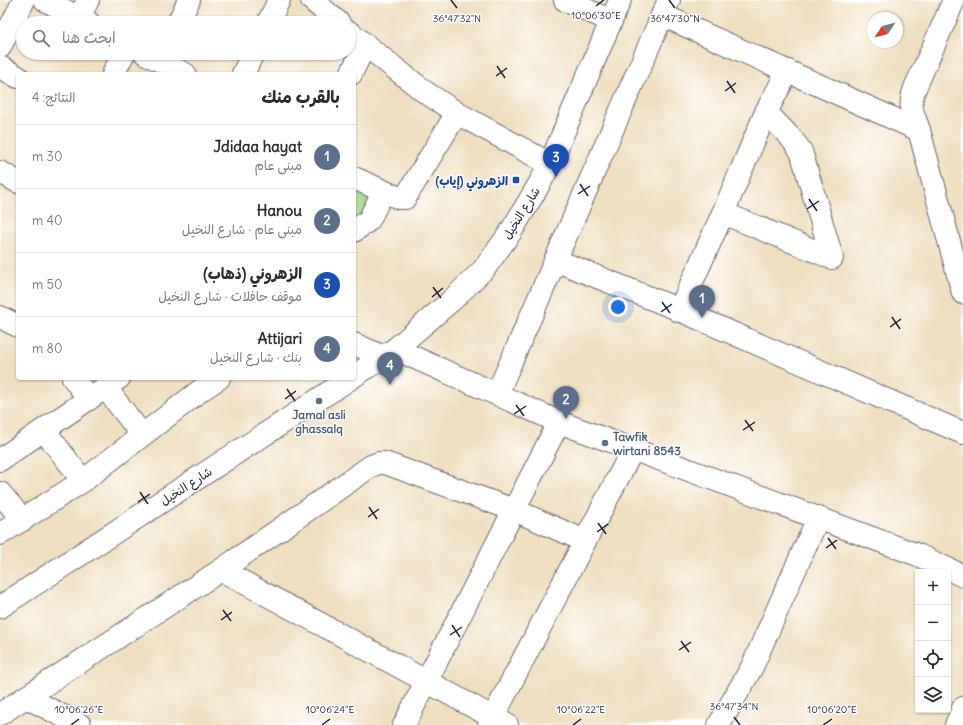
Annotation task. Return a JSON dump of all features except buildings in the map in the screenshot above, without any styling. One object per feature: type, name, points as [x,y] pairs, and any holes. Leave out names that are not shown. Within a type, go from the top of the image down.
[{"type":"street","points":[[0,47],[24,0]]},
{"type":"street","points":[[45,0],[85,14]]},
{"type":"street","points":[[181,16],[189,0]]},
{"type":"street","points":[[271,16],[279,0]]},
{"type":"street","points":[[312,0],[331,16]]},
{"type":"street","points":[[565,0],[611,21]]},
{"type":"street","name":"شارع النخيل","points":[[356,375],[389,353],[451,301],[484,268],[510,233],[550,164],[620,0]]},
{"type":"street","points":[[956,2],[911,98],[911,105],[963,293]]},
{"type":"street","points":[[497,394],[665,7],[788,71],[919,130]]},
{"type":"street","points":[[357,38],[425,92],[457,113],[550,164]]},
{"type":"street","points":[[114,72],[120,60]]},
{"type":"street","points":[[163,60],[182,72]]},
{"type":"street","points":[[244,72],[250,60]]},
{"type":"street","points":[[351,72],[353,60]]},
{"type":"street","points":[[0,68],[16,76]]},
{"type":"street","points":[[679,311],[766,112],[788,71]]},
{"type":"street","points":[[723,213],[832,258],[801,151],[796,143],[766,112]]},
{"type":"street","points":[[356,179],[402,199],[408,196],[457,113]]},
{"type":"street","points":[[0,172],[16,181]]},
{"type":"street","points":[[356,230],[369,220],[383,192]]},
{"type":"street","points":[[555,260],[679,311],[963,433]]},
{"type":"street","points":[[0,317],[16,325]]},
{"type":"street","points":[[356,345],[389,353],[497,394],[559,422],[918,555],[963,576]]},
{"type":"street","points":[[80,380],[104,388],[142,435]]},
{"type":"street","points":[[0,534],[83,481],[142,435],[196,384],[211,380]]},
{"type":"street","name":"شارع النخيل","points":[[0,607],[348,380]]},
{"type":"street","points":[[0,460],[104,388]]},
{"type":"street","points":[[404,725],[559,422]]},
{"type":"street","points":[[44,430],[83,481]]},
{"type":"street","points":[[221,570],[427,681],[496,722],[632,449]]},
{"type":"street","points":[[0,714],[221,570],[371,466],[379,463],[385,463],[514,510],[585,541]]},
{"type":"street","points":[[0,493],[23,520]]},
{"type":"street","points":[[719,725],[752,667],[818,518]]},
{"type":"street","points":[[26,697],[80,725]]},
{"type":"street","points":[[956,725],[963,708]]},
{"type":"green space","points":[[356,185],[376,194],[356,221]]},
{"type":"place","name":"الزهروني (ذهاب)","points":[[556,177]]},
{"type":"place","name":"الزهروني (إياب)","points":[[516,180]]},
{"type":"place","name":"Jdidaa hayat","points":[[702,318]]},
{"type":"place","name":"Attijari","points":[[390,385]]},
{"type":"place","name":"Jamal asli ghassalq","points":[[319,401]]},
{"type":"place","name":"Hanou","points":[[566,419]]},
{"type":"place","name":"Tawfik wirtani 8543","points":[[605,443]]}]
